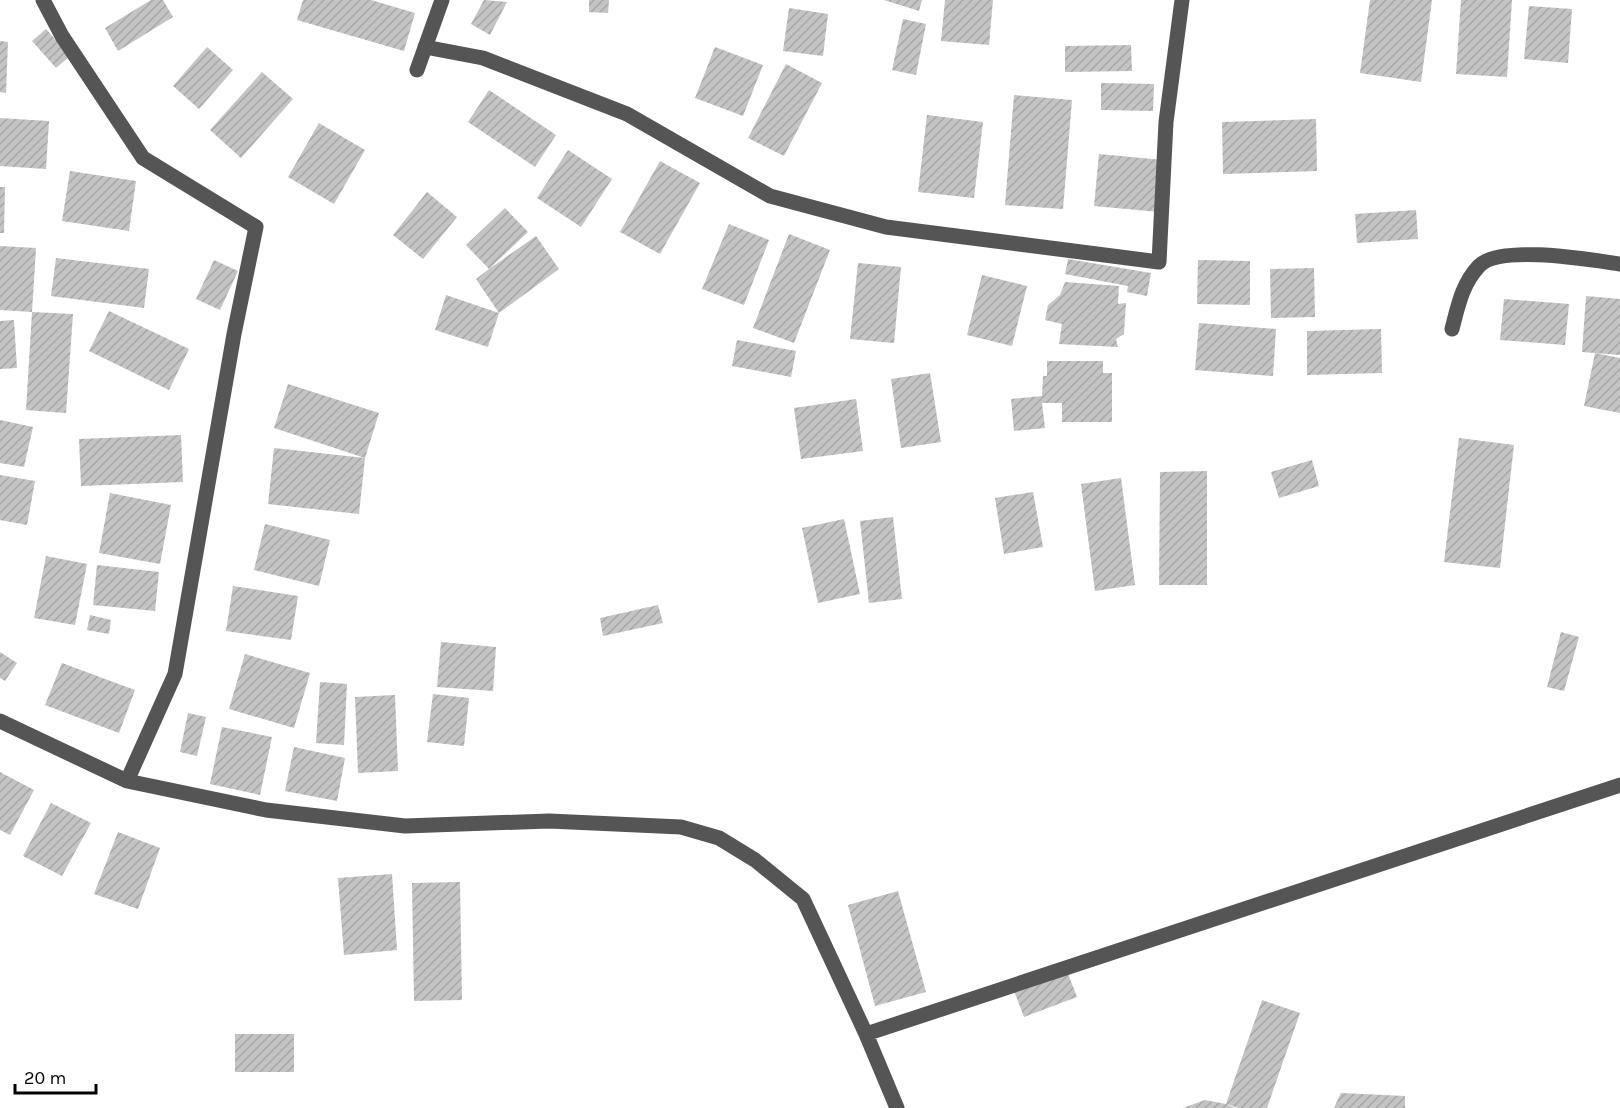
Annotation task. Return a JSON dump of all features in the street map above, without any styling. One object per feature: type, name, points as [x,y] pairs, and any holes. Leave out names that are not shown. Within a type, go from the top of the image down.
[{"type":"street","points":[[43,0],[62,36],[143,158],[256,227],[234,334],[175,674],[126,781]]},
{"type":"street","points":[[417,69],[442,0]]},
{"type":"street","points":[[425,47],[483,58],[627,114],[770,196],[886,227],[1159,262],[1166,122],[1182,0]]},
{"type":"street","points":[[1452,329],[1463,288],[1480,264],[1513,255],[1550,255],[1620,264]]},
{"type":"street","points":[[0,720],[126,781],[266,810],[405,826],[549,821],[681,827],[719,838],[755,861],[803,899],[866,1034],[897,1108]]},
{"type":"street","points":[[866,1034],[1620,785]]},
{"type":"building","points":[[151,0],[163,0],[173,17],[118,51],[105,28]]},
{"type":"building","points":[[303,0],[371,0],[415,13],[404,51],[297,20]]},
{"type":"building","points":[[484,0],[507,2],[490,35],[471,24]]},
{"type":"building","points":[[589,0],[609,0],[608,13],[589,12]]},
{"type":"building","points":[[884,0],[922,0],[919,11]]},
{"type":"building","points":[[945,0],[993,0],[989,45],[941,41]]},
{"type":"building","points":[[1370,0],[1432,0],[1421,82],[1360,73]]},
{"type":"building","points":[[1461,0],[1512,0],[1507,77],[1456,74]]},
{"type":"building","points":[[1529,6],[1572,9],[1568,63],[1524,59]]},
{"type":"building","points":[[789,8],[828,14],[823,56],[783,51]]},
{"type":"building","points":[[903,19],[926,24],[916,75],[892,70]]},
{"type":"building","points":[[46,29],[70,56],[56,68],[32,41]]},
{"type":"building","points":[[0,41],[8,42],[6,93],[0,92]]},
{"type":"building","points":[[1131,45],[1132,71],[1065,72],[1065,46]]},
{"type":"building","points":[[207,47],[233,70],[199,109],[173,86]]},
{"type":"building","points":[[715,47],[763,65],[743,116],[695,98]]},
{"type":"building","points":[[786,64],[822,83],[784,156],[748,138]]},
{"type":"building","points":[[262,72],[293,99],[241,158],[210,130]]},
{"type":"building","points":[[1101,83],[1154,84],[1153,111],[1101,110]]},
{"type":"building","points":[[489,90],[556,135],[535,167],[468,122]]},
{"type":"building","points":[[1014,95],[1072,100],[1063,209],[1005,205]]},
{"type":"building","points":[[927,115],[983,122],[974,198],[918,192]]},
{"type":"building","points":[[0,118],[49,121],[46,169],[0,166]]},
{"type":"building","points":[[1316,119],[1317,171],[1223,174],[1222,122]]},
{"type":"building","points":[[319,123],[365,150],[334,204],[288,177]]},
{"type":"building","points":[[568,150],[612,179],[581,227],[537,198]]},
{"type":"building","points":[[1099,154],[1163,160],[1159,212],[1094,206]]},
{"type":"building","points":[[660,161],[700,183],[660,254],[620,232]]},
{"type":"building","points":[[70,171],[136,181],[129,231],[62,221]]},
{"type":"building","points":[[0,187],[5,187],[4,233],[0,233]]},
{"type":"building","points":[[427,192],[457,217],[423,259],[393,235]]},
{"type":"building","points":[[505,208],[528,232],[489,269],[466,245]]},
{"type":"building","points":[[1416,210],[1418,239],[1357,243],[1355,214]]},
{"type":"building","points":[[729,224],[769,240],[744,305],[702,289]]},
{"type":"building","points":[[789,234],[830,250],[794,343],[753,328]]},
{"type":"building","points":[[536,236],[559,269],[499,313],[476,279]]},
{"type":"building","points":[[0,246],[36,248],[32,312],[0,310]]},
{"type":"building","points":[[56,258],[149,269],[144,308],[51,296]]},
{"type":"building","points":[[1068,259],[1151,273],[1147,296],[1127,292],[1128,286],[1065,274]]},
{"type":"building","points":[[214,260],[238,271],[220,310],[196,299]]},
{"type":"building","points":[[1198,260],[1250,261],[1250,305],[1197,304]]},
{"type":"building","points":[[858,263],[901,267],[894,343],[850,339]]},
{"type":"building","points":[[1314,268],[1315,317],[1271,318],[1270,269]]},
{"type":"building","points":[[982,275],[1027,286],[1012,346],[967,335]]},
{"type":"building","points":[[1065,282],[1119,286],[1118,304],[1126,303],[1124,334],[1116,339],[1118,347],[1059,344],[1062,324],[1045,320],[1048,305],[1060,295]]},
{"type":"building","points":[[446,295],[499,313],[488,347],[435,330]]},
{"type":"building","points":[[1586,296],[1620,299],[1620,355],[1582,352]]},
{"type":"building","points":[[1504,299],[1569,304],[1565,345],[1500,340]]},
{"type":"building","points":[[109,311],[189,349],[169,390],[89,351]]},
{"type":"building","points":[[32,312],[73,314],[66,413],[26,410]]},
{"type":"building","points":[[14,320],[17,368],[0,369],[0,321]]},
{"type":"building","points":[[1199,323],[1276,329],[1273,376],[1195,370]]},
{"type":"building","points":[[1381,329],[1382,373],[1307,375],[1307,331]]},
{"type":"building","points":[[737,340],[796,351],[791,377],[732,366]]},
{"type":"building","points":[[1595,353],[1620,358],[1620,413],[1584,406]]},
{"type":"building","points":[[1047,361],[1103,361],[1103,373],[1112,373],[1112,422],[1062,422],[1062,403],[1042,403],[1045,428],[1014,431],[1011,399],[1042,396],[1043,376],[1047,376]]},
{"type":"building","points":[[930,373],[941,442],[901,448],[891,379]]},
{"type":"building","points":[[288,384],[379,413],[365,458],[274,428]]},
{"type":"building","points":[[856,399],[863,451],[801,459],[794,408]]},
{"type":"building","points":[[0,420],[33,427],[24,467],[0,463]]},
{"type":"building","points":[[181,435],[183,482],[81,486],[79,439]]},
{"type":"building","points":[[1459,438],[1514,445],[1500,568],[1444,562]]},
{"type":"building","points":[[274,448],[365,458],[359,514],[268,504]]},
{"type":"building","points":[[1312,460],[1319,486],[1279,498],[1271,472]]},
{"type":"building","points":[[1207,471],[1207,585],[1159,585],[1160,472]]},
{"type":"building","points":[[0,475],[35,481],[27,525],[0,520]]},
{"type":"building","points":[[1121,478],[1135,585],[1095,591],[1081,484]]},
{"type":"building","points":[[1033,492],[1043,547],[1004,554],[995,498]]},
{"type":"building","points":[[110,493],[171,505],[160,564],[99,553]]},
{"type":"building","points":[[893,517],[902,599],[869,603],[860,521]]},
{"type":"building","points":[[844,519],[860,594],[818,603],[802,528]]},
{"type":"building","points":[[265,524],[330,540],[319,586],[254,570]]},
{"type":"building","points":[[46,556],[87,564],[75,625],[34,618]]},
{"type":"building","points":[[97,565],[159,572],[155,611],[93,605]]},
{"type":"building","points":[[233,586],[298,596],[291,640],[226,631]]},
{"type":"building","points":[[658,605],[663,623],[603,636],[600,618]]},
{"type":"building","points":[[90,615],[111,620],[109,634],[87,630]]},
{"type":"building","points":[[1561,632],[1579,637],[1564,691],[1547,687]]},
{"type":"building","points":[[441,642],[496,647],[493,691],[437,687]]},
{"type":"building","points":[[0,652],[17,663],[5,681],[0,678]]},
{"type":"building","points":[[245,654],[310,673],[294,728],[229,709]]},
{"type":"building","points":[[62,663],[135,690],[119,733],[45,705]]},
{"type":"building","points":[[320,682],[347,684],[344,745],[316,743]]},
{"type":"building","points":[[433,694],[469,698],[464,746],[427,742]]},
{"type":"building","points":[[395,695],[398,771],[358,773],[355,697]]},
{"type":"building","points":[[188,713],[206,717],[197,756],[180,752]]},
{"type":"building","points":[[222,727],[272,737],[260,795],[210,784]]},
{"type":"building","points":[[294,747],[345,758],[337,801],[285,791]]},
{"type":"building","points":[[0,772],[34,790],[10,835],[0,830]]},
{"type":"building","points":[[51,803],[91,823],[62,876],[23,856]]},
{"type":"building","points":[[118,832],[160,848],[138,909],[94,894]]},
{"type":"building","points":[[392,874],[397,950],[344,955],[338,878]]},
{"type":"building","points":[[460,882],[462,1000],[414,1001],[412,883]]},
{"type":"building","points":[[898,891],[926,992],[875,1006],[848,905]]},
{"type":"building","points":[[1067,971],[1077,997],[1024,1017],[1014,991]]},
{"type":"building","points":[[1262,1000],[1300,1013],[1267,1108],[1238,1108],[1226,1104]]},
{"type":"building","points":[[235,1034],[294,1034],[294,1072],[235,1072]]},
{"type":"building","points":[[1341,1093],[1405,1096],[1405,1108],[1334,1108]]},
{"type":"building","points":[[1205,1100],[1226,1104],[1234,1108],[1183,1108]]}]
